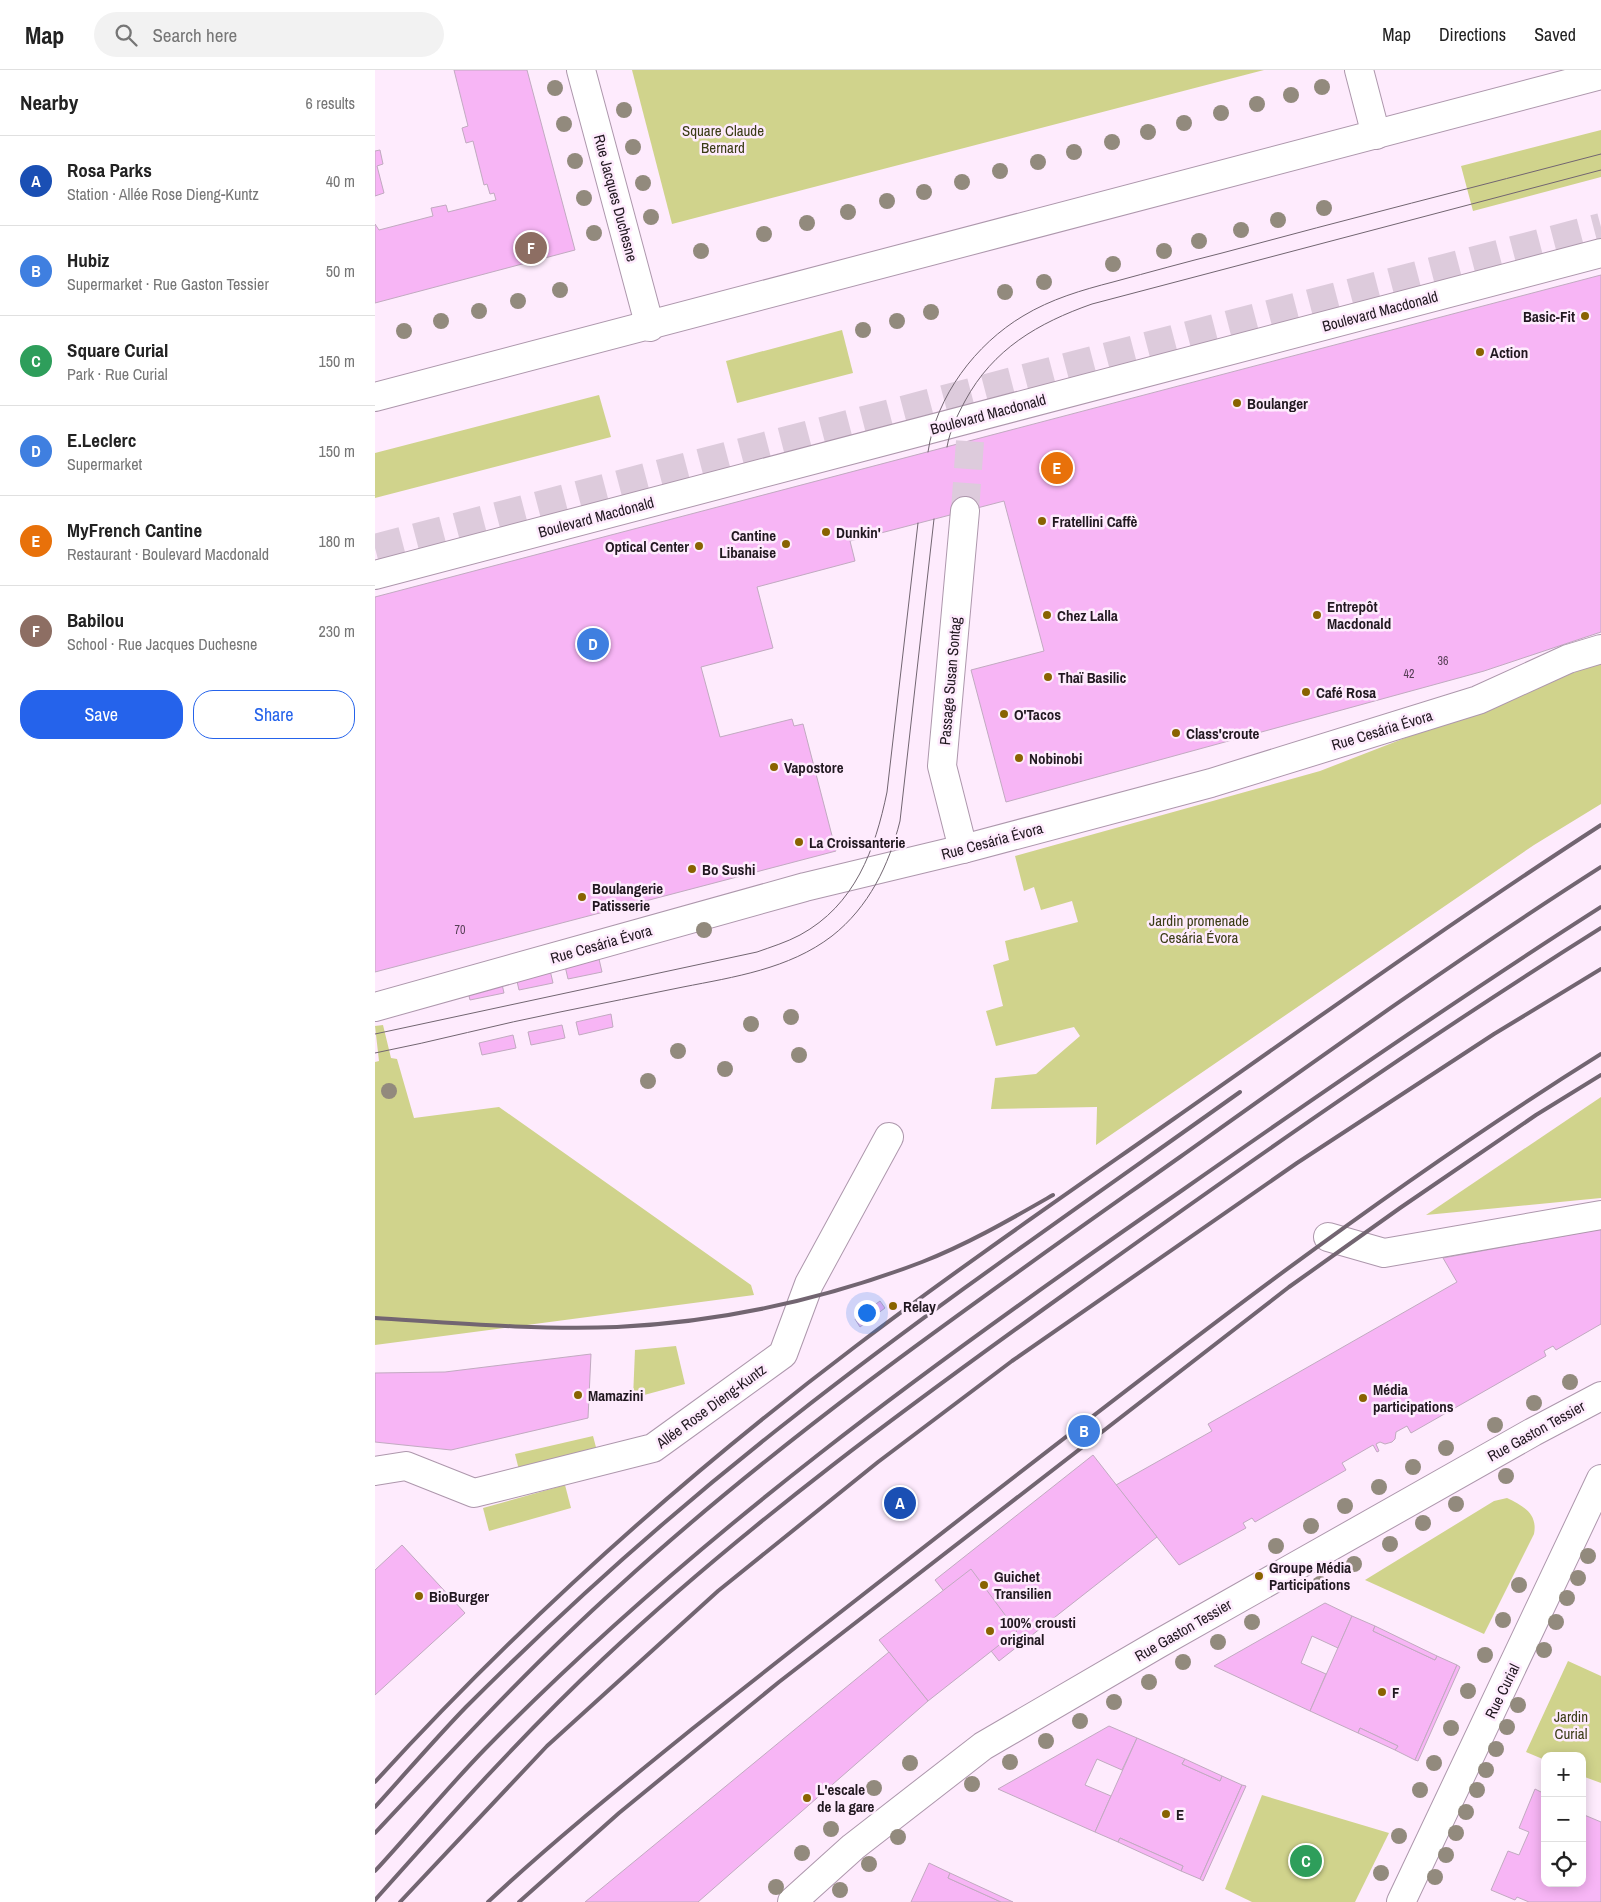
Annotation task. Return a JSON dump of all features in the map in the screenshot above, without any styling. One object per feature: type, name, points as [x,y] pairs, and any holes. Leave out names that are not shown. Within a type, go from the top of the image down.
[{"type":"street","name":"Rue Jacques Duchesne","points":[[581,70],[650,326]]},
{"type":"street","points":[[1359,70],[1376,134]]},
{"type":"street","points":[[375,397],[1601,75]]},
{"type":"street","name":"Boulevard Macdonald","points":[[375,575],[1601,253]]},
{"type":"street","points":[[970,441],[995,411]]},
{"type":"street","name":"Passage Susan Sontag","points":[[963,849],[943,766],[965,511]]},
{"type":"street","name":"Rue Cesária Évora","points":[[375,1007],[805,887],[963,849],[1211,782],[1478,700],[1568,659],[1601,649]]},
{"type":"street","name":"Allée Rose Dieng-Kuntz","points":[[375,1471],[406,1466],[474,1493],[653,1448],[783,1354],[809,1284],[889,1137]]},
{"type":"street","points":[[1328,1237],[1384,1252],[1601,1215]]},
{"type":"street","name":"Rue Gaston Tessier","points":[[792,1902],[853,1847],[983,1746],[1158,1644],[1533,1432],[1601,1396]]},
{"type":"street","name":"Rue Curial","points":[[1401,1902],[1601,1479]]},
{"type":"green space","name":"Square Claude Bernard","points":[[632,70],[1264,70],[672,224]]},
{"type":"green space","points":[[1601,130],[1601,177],[1473,211],[1461,166]]},
{"type":"green space","points":[[842,330],[853,373],[737,403],[726,361]]},
{"type":"green space","points":[[599,395],[611,437],[375,498],[375,453]]},
{"type":"green space","name":"Jardin promenade Cesária Évora","points":[[1601,662],[1601,804],[1534,845],[1096,1145],[1097,1107],[991,1109],[995,1078],[1036,1074],[1080,1036],[1074,1027],[996,1046],[986,1011],[1003,1006],[993,965],[1009,960],[1005,941],[1078,922],[1072,901],[1041,910],[1034,887],[1024,891],[1015,856],[1320,771]]},
{"type":"green space","points":[[383,1025],[391,1058],[397,1059],[414,1118],[499,1107],[751,1285],[754,1295],[375,1345],[375,1062],[379,1061],[375,1026]]},
{"type":"green space","points":[[1601,1097],[1601,1198],[1426,1215]]},
{"type":"green space","points":[[676,1346],[685,1384],[633,1398],[635,1350]]},
{"type":"green space","points":[[593,1436],[597,1451],[519,1470],[515,1454]]},
{"type":"green space","points":[[565,1485],[571,1508],[489,1531],[483,1508]]},
{"type":"green space","points":[[1507,1498],[1524,1507],[1531,1515],[1535,1527],[1534,1534],[1484,1634],[1365,1580],[1494,1501]]},
{"type":"green space","name":"Jardin Curial","points":[[1568,1661],[1601,1676],[1601,1783],[1586,1777],[1586,1752],[1541,1752],[1541,1758],[1526,1752]]},
{"type":"green space","points":[[1262,1795],[1389,1833],[1355,1902],[1252,1902],[1225,1889]]},
{"type":"building","points":[[454,70],[527,70],[575,250],[375,303],[375,224],[379,230],[433,216],[431,208],[446,205],[448,212],[496,200],[494,193],[490,194],[487,184],[484,185],[473,141],[466,143],[462,128],[468,126]]},
{"type":"building","points":[[380,150],[383,164],[377,166],[384,193],[375,196],[375,151]]},
{"type":"building","name":"Entrepôt Macdonald","points":[[1601,275],[1601,632],[1484,671],[1006,802],[971,670],[1044,651],[1004,501],[850,541],[855,561],[757,587],[773,648],[701,667],[720,737],[792,719],[794,726],[803,724],[836,851],[375,972],[375,597]]},
{"type":"building","points":[[599,959],[602,972],[568,979],[565,966]]},
{"type":"building","points":[[550,970],[553,983],[519,990],[516,977]]},
{"type":"building","points":[[501,980],[504,993],[470,1000],[467,988]]},
{"type":"building","points":[[611,1014],[613,1027],[579,1035],[576,1022]]},
{"type":"building","points":[[562,1025],[565,1038],[531,1045],[528,1032]]},
{"type":"building","points":[[513,1035],[516,1048],[482,1055],[479,1043]]},
{"type":"building","points":[[1601,1229],[1601,1324],[1556,1350],[1553,1346],[1544,1351],[1546,1356],[1411,1433],[1407,1426],[1396,1432],[1395,1439],[1392,1442],[1376,1444],[1379,1451],[1377,1452],[1373,1445],[1342,1463],[1346,1470],[1255,1522],[1252,1518],[1243,1523],[1246,1528],[1179,1565],[1116,1485],[1212,1431],[1208,1424],[1457,1282],[1443,1258]]},
{"type":"building","points":[[880,1301],[885,1308],[860,1327],[855,1319]]},
{"type":"building","points":[[591,1354],[588,1418],[451,1450],[375,1442],[375,1373],[445,1372]]},
{"type":"building","points":[[1093,1455],[1157,1537],[999,1661],[935,1580]]},
{"type":"building","points":[[402,1545],[465,1613],[375,1695],[375,1570]]},
{"type":"building","points":[[971,1569],[1017,1631],[928,1701],[879,1640]]},
{"type":"building","points":[[1325,1603],[1352,1616],[1338,1648],[1312,1636],[1301,1663],[1326,1674],[1310,1711],[1214,1666]]},
{"type":"building","name":"F","points":[[1352,1616],[1375,1626],[1373,1631],[1435,1660],[1437,1656],[1457,1665],[1415,1760],[1395,1750],[1398,1746],[1360,1728],[1358,1733],[1310,1711]]},
{"type":"building","points":[[1375,1626],[1437,1656],[1435,1660],[1373,1631]]},
{"type":"building","points":[[889,1652],[928,1701],[698,1902],[585,1902]]},
{"type":"building","points":[[1457,1665],[1460,1667],[1418,1761],[1415,1760]]},
{"type":"building","points":[[1109,1726],[1137,1738],[1122,1770],[1097,1759],[1085,1785],[1111,1796],[1095,1832],[998,1789]]},
{"type":"building","points":[[1360,1728],[1398,1746],[1395,1750],[1358,1733]]},
{"type":"building","name":"E","points":[[1137,1738],[1185,1759],[1182,1764],[1220,1781],[1222,1776],[1242,1785],[1200,1879],[1181,1871],[1183,1866],[1120,1838],[1118,1842],[1095,1832]]},
{"type":"building","points":[[1185,1759],[1222,1776],[1220,1781],[1182,1764]]},
{"type":"building","points":[[1242,1785],[1246,1786],[1203,1881],[1200,1879]]},
{"type":"building","points":[[1535,1789],[1541,1792],[1541,1887],[1586,1887],[1586,1816],[1601,1822],[1601,1902],[1529,1902],[1517,1897],[1515,1900],[1491,1890],[1508,1851],[1519,1855],[1529,1832],[1519,1828]]},
{"type":"building","points":[[1120,1838],[1183,1866],[1181,1871],[1118,1842]]},
{"type":"building","points":[[929,1863],[950,1873],[948,1878],[1001,1902],[911,1902]]},
{"type":"building","points":[[950,1873],[1013,1902],[1001,1902],[948,1878]]},
{"type":"tunnel","points":[[375,548],[1601,227]]},
{"type":"tunnel","points":[[965,511],[970,441]]},
{"type":"tram line","points":[[928,452],[932,431],[949,392],[974,357],[989,341],[1006,328],[1023,316],[1045,305],[1101,285],[1601,154]]},
{"type":"tram line","points":[[947,447],[952,429],[962,407],[976,383],[989,367],[1003,352],[1035,329],[1072,311],[1092,304],[1601,170]]},
{"type":"tram line","points":[[375,1053],[761,970],[798,956],[815,947],[845,925],[857,912],[876,884],[890,853],[900,821],[934,519]]},
{"type":"tram line","points":[[375,1034],[757,952],[800,935],[819,923],[835,908],[849,892],[869,855],[887,792],[918,523]]},
{"type":"railway","points":[[375,1782],[487,1665],[605,1553],[728,1447],[856,1346],[1014,1230],[1386,970],[1601,825]]},
{"type":"railway","points":[[375,1833],[494,1707],[586,1616],[684,1528],[752,1472],[892,1363],[1036,1259],[1441,973],[1601,867]]},
{"type":"railway","points":[[375,1871],[485,1749],[565,1670],[648,1595],[821,1452],[910,1384],[1092,1253],[1391,1046],[1601,907]]},
{"type":"railway","points":[[375,1900],[486,1777],[573,1688],[658,1608],[773,1512],[892,1420],[1203,1195],[1467,1014],[1601,928]]},
{"type":"railway","points":[[400,1902],[547,1746],[718,1591],[878,1462],[1012,1361],[1297,1163],[1494,1034],[1601,969]]},
{"type":"railway","points":[[488,1902],[563,1835],[692,1729],[1201,1333],[1358,1217],[1438,1161],[1601,1054]]},
{"type":"railway","points":[[519,1902],[619,1813],[779,1682],[1289,1287],[1536,1115],[1601,1075]]},
{"type":"railway","points":[[375,1807],[454,1719],[544,1631],[707,1486],[902,1334],[1240,1092]]},
{"type":"railway","points":[[375,1318],[496,1326],[587,1328],[656,1324],[734,1314],[810,1298],[922,1262],[973,1239],[1053,1195]]},
{"type":"place","name":"Babilou","points":[[531,248]]},
{"type":"place","name":"Basic-Fit","points":[[1585,316]]},
{"type":"place","name":"Action","points":[[1480,352]]},
{"type":"place","name":"Boulanger","points":[[1237,403]]},
{"type":"place","name":"MyFrench Cantine","points":[[1057,468]]},
{"type":"place","name":"Fratellini Caffè","points":[[1042,521]]},
{"type":"place","name":"Dunkin'","points":[[826,532]]},
{"type":"place","name":"Cantine Libanaise","points":[[786,544]]},
{"type":"place","name":"Optical Center","points":[[699,546]]},
{"type":"place","name":"Chez Lalla","points":[[1047,615]]},
{"type":"place","name":"Entrepôt Macdonald","points":[[1317,615]]},
{"type":"place","name":"E.Leclerc","points":[[593,644]]},
{"type":"place","name":"Thaï Basilic","points":[[1048,677]]},
{"type":"place","name":"Café Rosa","points":[[1306,692]]},
{"type":"place","name":"O'Tacos","points":[[1004,714]]},
{"type":"place","name":"Class'croute","points":[[1176,733]]},
{"type":"place","name":"Nobinobi","points":[[1019,758]]},
{"type":"place","name":"Vapostore","points":[[774,767]]},
{"type":"place","name":"La Croissanterie","points":[[799,842]]},
{"type":"place","name":"Bo Sushi","points":[[692,869]]},
{"type":"place","name":"Boulangerie Patisserie","points":[[582,897]]},
{"type":"place","name":"Relay","points":[[893,1306]]},
{"type":"place","name":"Mamazini","points":[[578,1395]]},
{"type":"place","name":"Média participations","points":[[1363,1398]]},
{"type":"place","name":"Hubiz","points":[[1084,1431]]},
{"type":"place","name":"Rosa Parks","points":[[900,1503]]},
{"type":"place","name":"Groupe Média Participations","points":[[1259,1576]]},
{"type":"place","name":"Guichet Transilien","points":[[984,1585]]},
{"type":"place","name":"BioBurger","points":[[419,1596]]},
{"type":"place","name":"100% crousti original","points":[[990,1631]]},
{"type":"place","name":"F","points":[[1382,1692]]},
{"type":"place","name":"L'escale de la gare","points":[[807,1798]]},
{"type":"place","name":"E","points":[[1166,1814]]},
{"type":"place","name":"Square Curial","points":[[1306,1861]]}]
